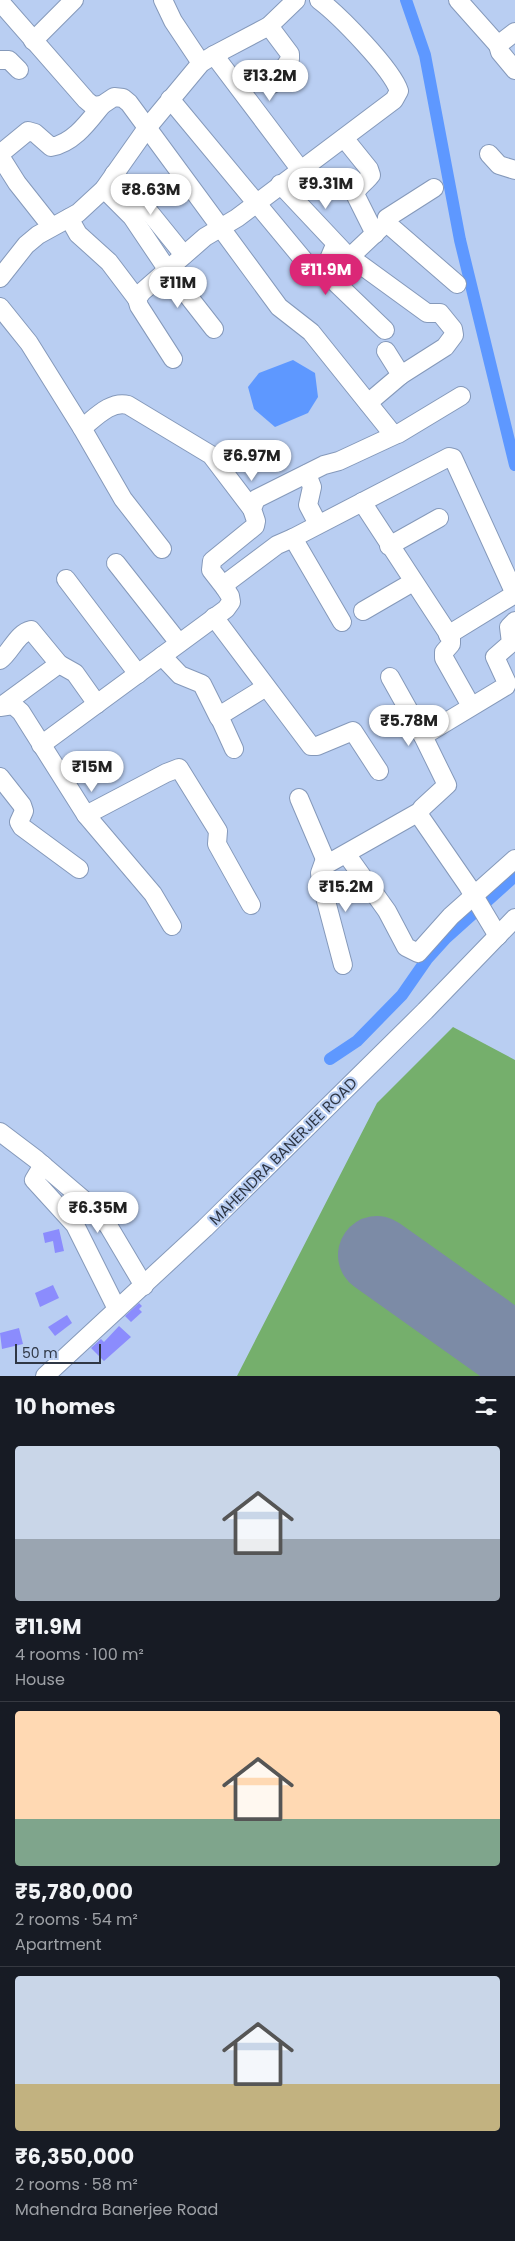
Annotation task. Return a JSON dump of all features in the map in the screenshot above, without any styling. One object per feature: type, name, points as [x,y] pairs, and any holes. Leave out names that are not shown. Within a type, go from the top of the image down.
[{"type":"street","points":[[33,40],[74,0]]},
{"type":"street","points":[[163,0],[173,21],[300,169]]},
{"type":"street","points":[[0,278],[26,245],[51,226],[69,218],[89,205],[104,189],[170,99],[207,59],[269,26],[296,0]]},
{"type":"street","points":[[458,0],[498,46],[500,52],[515,70]]},
{"type":"street","points":[[1,3],[86,100],[93,106],[102,105]]},
{"type":"street","points":[[137,299],[167,269],[219,227],[236,218],[394,100],[399,91],[396,81],[330,3]]},
{"type":"street","points":[[269,26],[290,54],[290,60],[273,84]]},
{"type":"street","points":[[498,46],[515,32]]},
{"type":"street","points":[[0,60],[9,60],[19,70]]},
{"type":"street","points":[[51,226],[2,164],[28,131],[35,133],[52,146],[60,145],[87,124],[102,105],[114,97],[123,98],[129,103],[280,307],[311,332],[395,435]]},
{"type":"street","points":[[170,99],[307,264]]},
{"type":"street","points":[[344,138],[369,169],[370,175],[368,180],[357,189],[355,194],[375,234]]},
{"type":"street","points":[[489,154],[499,165],[515,170]]},
{"type":"street","points":[[114,174],[146,208],[184,255]]},
{"type":"street","points":[[280,184],[335,245],[426,313],[440,314],[453,329],[454,335],[445,347],[402,375],[368,403]]},
{"type":"street","points":[[350,257],[388,221],[387,218],[394,212],[434,188]]},
{"type":"street","points":[[104,189],[132,217],[167,269],[214,330]]},
{"type":"street","points":[[69,218],[83,240],[109,262],[137,299],[139,306],[173,358]]},
{"type":"street","points":[[388,221],[389,225],[457,284]]},
{"type":"street","points":[[335,245],[329,259],[339,268],[335,282],[385,330]]},
{"type":"street","points":[[0,307],[29,343],[82,428],[123,499],[162,549]]},
{"type":"street","points":[[386,352],[402,375]]},
{"type":"street","points":[[41,745],[226,609],[231,602],[230,596],[211,570],[212,561],[255,526],[256,499],[306,474],[339,462],[395,435],[460,396]]},
{"type":"street","points":[[82,428],[113,404],[128,404],[211,455],[277,545]]},
{"type":"street","points":[[225,588],[229,581],[277,545],[451,456],[515,594],[448,635]]},
{"type":"street","points":[[306,474],[312,487],[308,505],[318,524]]},
{"type":"street","points":[[362,502],[452,641],[444,652],[444,658],[471,706]]},
{"type":"street","points":[[389,546],[439,518]]},
{"type":"street","points":[[293,538],[342,622]]},
{"type":"street","points":[[116,563],[178,644]]},
{"type":"street","points":[[66,579],[138,674]]},
{"type":"street","points":[[363,611],[413,582]]},
{"type":"street","points":[[214,617],[311,746],[317,746],[353,731],[379,771]]},
{"type":"street","points":[[423,736],[506,686],[507,683],[495,657],[511,643],[509,627],[515,620]]},
{"type":"street","points":[[0,660],[7,654],[20,636],[31,630],[59,664],[75,673],[97,704]]},
{"type":"street","points":[[162,656],[180,675],[202,684],[234,749]]},
{"type":"street","points":[[2,706],[59,664]]},
{"type":"street","points":[[299,798],[325,859],[329,864],[419,812],[447,785],[423,736],[390,677]]},
{"type":"street","points":[[219,718],[221,714],[266,687]]},
{"type":"street","points":[[2,706],[13,705],[21,712],[86,815],[153,894],[172,926]]},
{"type":"street","points":[[86,815],[179,768],[218,831],[217,844],[250,905]]},
{"type":"street","points":[[0,777],[22,805],[24,811],[19,822],[22,827],[79,869]]},
{"type":"street","points":[[419,812],[420,818],[478,903],[498,936]]},
{"type":"street","points":[[347,855],[387,911],[406,947],[416,953],[420,952],[452,916],[478,903],[515,860]]},
{"type":"street","points":[[325,859],[320,873],[321,882],[343,965]]},
{"type":"street","name":"MAHENDRA BANERJEE ROAD","points":[[44,1376],[144,1286],[425,1011],[515,918]]},
{"type":"street","points":[[2,1136],[43,1165],[104,1219],[144,1286]]},
{"type":"street","points":[[43,1165],[34,1180],[75,1225],[117,1309]]},
{"type":"green space","points":[[453,1027],[515,1060],[515,1331],[386,1240],[357,1279],[494,1376],[237,1376],[377,1103]]},
{"type":"water","points":[[293,360],[315,373],[318,397],[308,413],[275,427],[254,409],[248,387],[259,373]]},
{"type":"building","points":[[59,1229],[64,1251],[55,1253],[53,1241],[45,1243],[43,1233]]},
{"type":"building","points":[[53,1285],[59,1298],[40,1307],[35,1293]]},
{"type":"building","points":[[139,1303],[142,1306],[139,1309],[142,1312],[131,1322],[125,1316]]},
{"type":"building","points":[[67,1315],[72,1323],[55,1336],[48,1327]]},
{"type":"building","points":[[119,1326],[131,1337],[104,1361],[91,1348],[101,1339],[104,1342]]},
{"type":"building","points":[[19,1328],[23,1344],[2,1349],[0,1333]]},
{"type":"waterway","points":[[406,0],[425,55],[460,240],[515,465]]},
{"type":"waterway","points":[[330,1059],[357,1041],[402,995],[427,959],[446,938],[515,876]]},
{"type":"runway","points":[[377,1255],[515,1353]]}]
